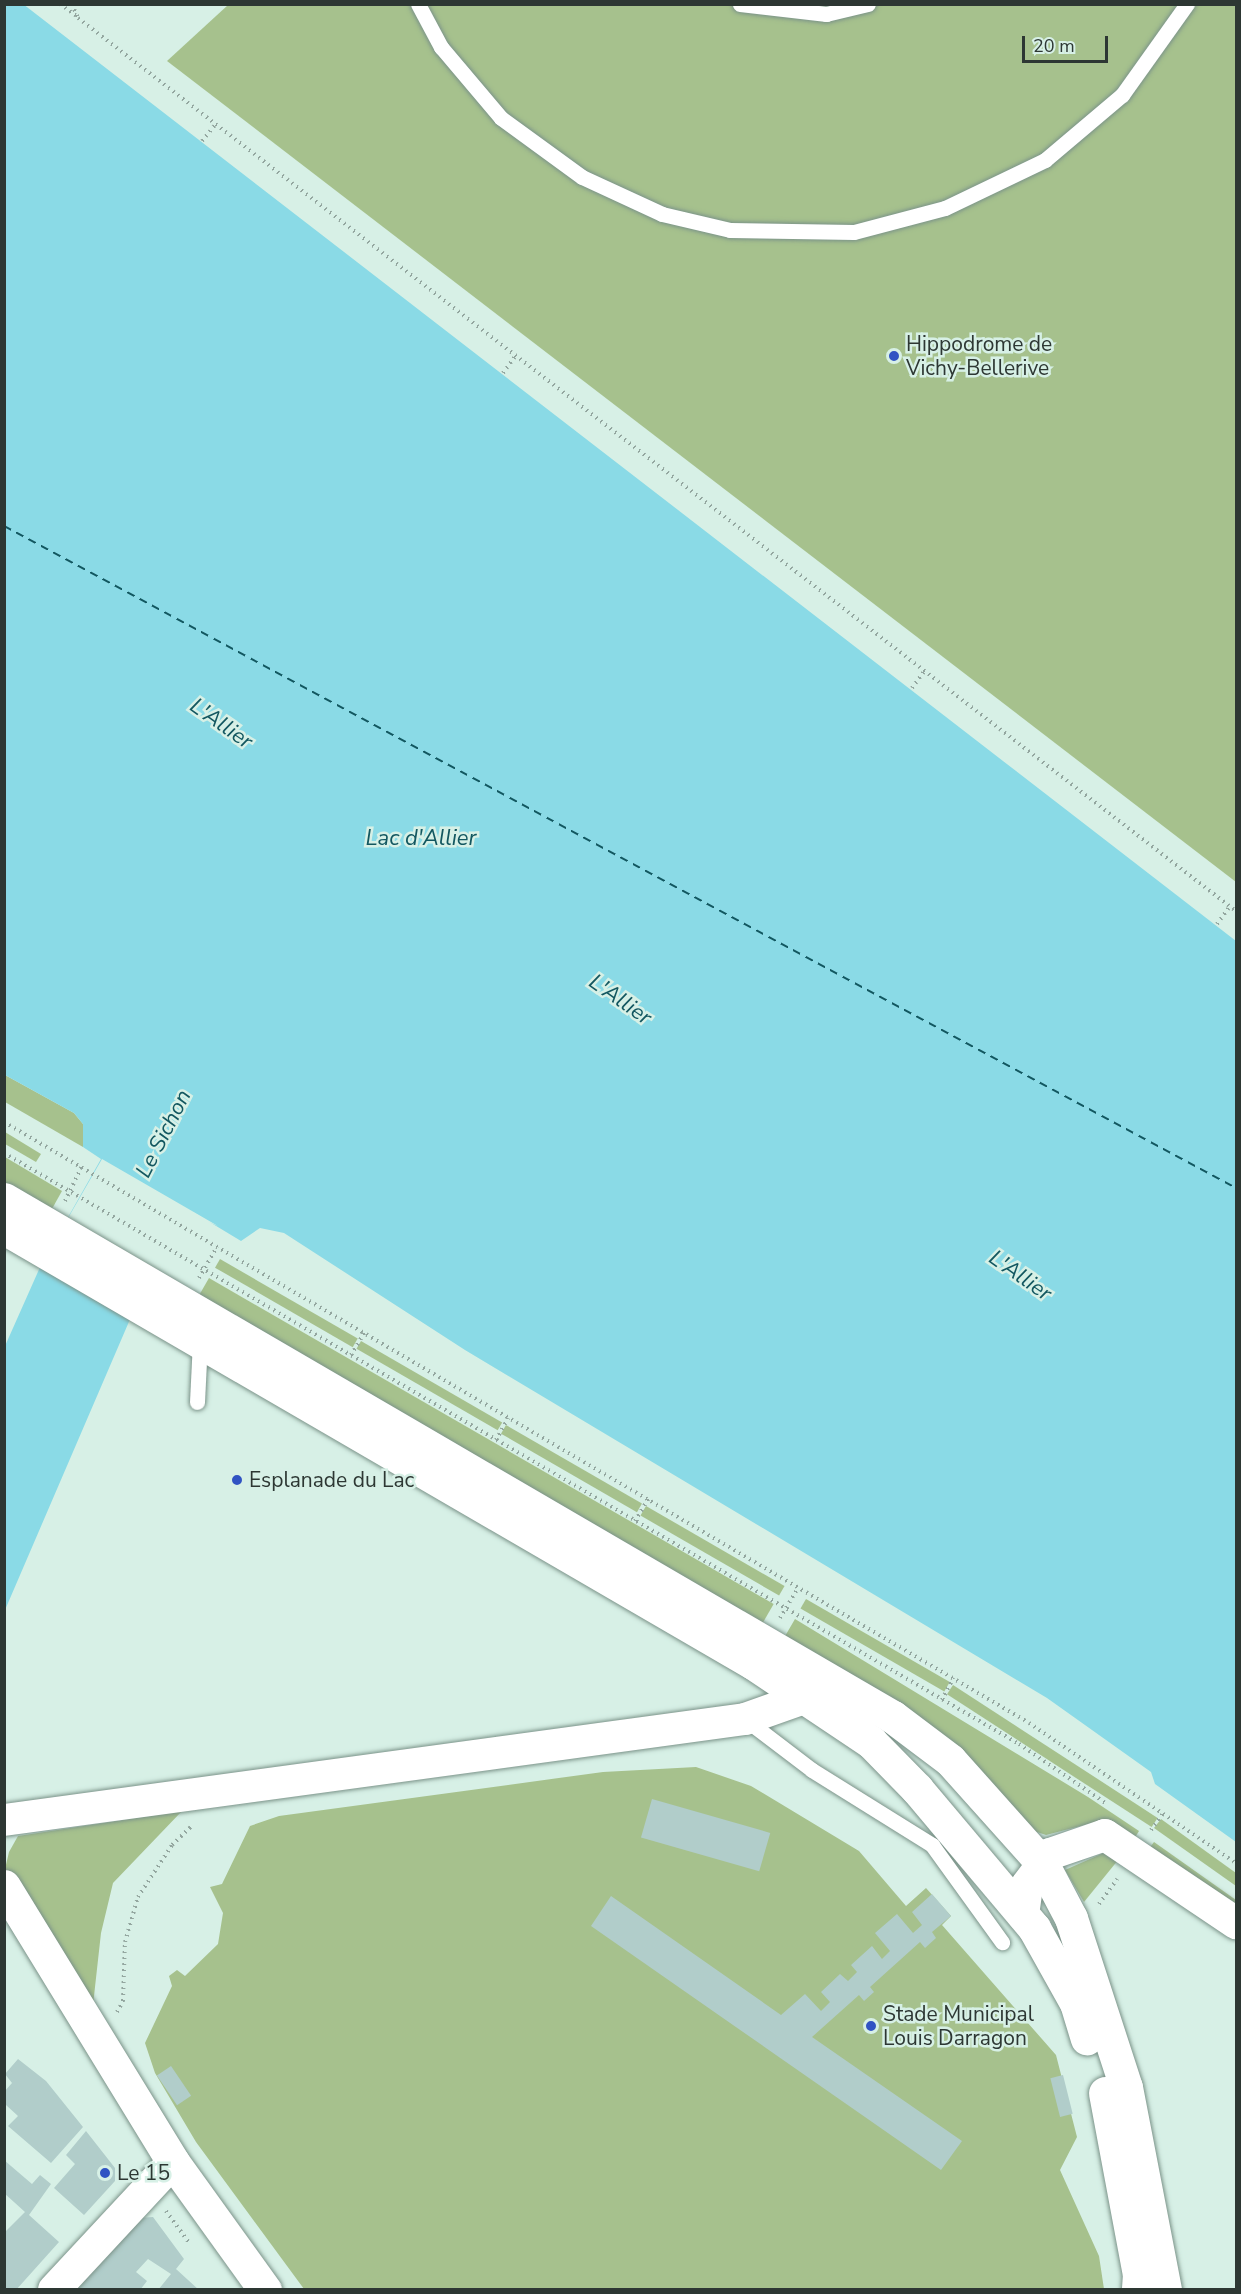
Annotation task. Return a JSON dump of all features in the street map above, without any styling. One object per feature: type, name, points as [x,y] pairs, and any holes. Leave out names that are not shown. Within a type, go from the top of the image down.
[{"type":"main road","points":[[5,1222],[47,1238],[178,1315],[893,1717],[950,1760],[1041,1863],[1071,1918],[1126,2087],[1165,2289]]},
{"type":"main road","points":[[178,1315],[200,1341],[807,1697],[871,1742],[1023,1915],[1076,2003],[1105,2092],[1139,2274],[1138,2289]]},
{"type":"main road","points":[[4,1886],[173,2162],[265,2289]]},
{"type":"street","points":[[4,1820],[745,1719],[807,1697]]},
{"type":"street","points":[[1023,1915],[1027,1885],[1041,1863],[1050,1854],[1105,1835],[1236,1923]]},
{"type":"street","points":[[54,2289],[173,2162]]},
{"type":"lane","points":[[418,4],[441,46],[501,118],[582,177],[662,214],[730,230],[854,232],[945,208],[1045,160],[1122,95],[1187,4]]},
{"type":"lane","points":[[740,4],[826,14],[868,4]]},
{"type":"lane","points":[[197,1402],[200,1341]]},
{"type":"lane","points":[[745,1719],[812,1770],[932,1845],[1002,1942]]},
{"type":"path","points":[[60,4],[1236,911]]},
{"type":"path","points":[[72,4],[78,18]]},
{"type":"path","points":[[202,141],[216,124]]},
{"type":"path","points":[[502,372],[516,355]]},
{"type":"path","points":[[912,688],[925,670]]},
{"type":"path","points":[[1216,924],[1230,906]]},
{"type":"path","points":[[4,1122],[1029,1723],[1236,1863]]},
{"type":"path","points":[[4,1153],[942,1700],[1112,1808]]},
{"type":"path","points":[[351,1355],[364,1333]]},
{"type":"path","points":[[496,1440],[508,1418]]},
{"type":"path","points":[[635,1521],[648,1499]]},
{"type":"path","points":[[942,1700],[953,1678]]},
{"type":"path","points":[[101,2045],[123,2001],[124,1942],[138,1897],[172,1845],[229,1791]]},
{"type":"path","points":[[1140,1826],[1159,1839]]},
{"type":"green space","name":"Hippodrome de Vichy-Bellerive","points":[[228,5],[1236,5],[1236,882],[167,61]]},
{"type":"green space","points":[[5,1075],[74,1113],[83,1124],[83,1147],[5,1102]]},
{"type":"green space","points":[[5,1132],[41,1154],[36,1162],[5,1144]]},
{"type":"green space","points":[[5,1157],[62,1191],[48,1216],[5,1191]]},
{"type":"green space","points":[[220,1259],[358,1338],[353,1347],[215,1268]]},
{"type":"green space","points":[[209,1278],[774,1604],[760,1627],[196,1301]]},
{"type":"green space","points":[[361,1341],[502,1422],[498,1430],[357,1349]]},
{"type":"green space","points":[[506,1425],[642,1504],[637,1512],[501,1434]]},
{"type":"green space","points":[[646,1506],[785,1586],[779,1596],[640,1516]]},
{"type":"green space","points":[[806,1599],[950,1682],[944,1692],[800,1609]]},
{"type":"green space","points":[[795,1619],[1088,1797],[1139,1831],[1134,1839],[1096,1822],[1046,1835],[1034,1831],[781,1643]]},
{"type":"green space","points":[[953,1685],[1158,1818],[1152,1827],[947,1694]]},
{"type":"green space","name":"Stade Municipal Louis Darragon","points":[[696,1767],[751,1786],[859,1851],[906,1906],[926,1888],[951,1916],[942,1925],[1056,2055],[1077,2137],[1060,2170],[1099,2256],[1104,2289],[304,2289],[196,2142],[155,2073],[145,2043],[172,1986],[169,1976],[177,1970],[185,1976],[218,1944],[223,1913],[210,1887],[222,1884],[250,1826],[279,1816],[603,1772]]},
{"type":"green space","points":[[182,1811],[113,1883],[101,1933],[93,2005],[5,1869],[9,1852],[18,1836]]},
{"type":"green space","points":[[1161,1819],[1236,1873],[1236,1886],[1154,1828]]},
{"type":"green space","points":[[1154,1842],[1236,1900],[1236,1911],[1148,1850]]},
{"type":"green space","points":[[1108,1851],[1123,1854],[1084,1902],[1065,1870]]},
{"type":"water","name":"Lac d'Allier","points":[[23,4],[1236,941],[1236,1842],[1155,1784],[1151,1772],[1047,1698],[465,1350],[284,1233],[260,1228],[241,1241],[193,1212],[131,1317],[5,1610],[5,1346],[41,1265],[101,1159],[83,1147],[83,1124],[74,1113],[5,1075],[4,5]]},
{"type":"pier","points":[[102,1159],[218,1226],[194,1216],[133,1318],[41,1265]]},
{"type":"building","points":[[652,1799],[770,1833],[759,1871],[641,1837]]},
{"type":"building","points":[[932,1894],[951,1916],[932,1932],[936,1938],[925,1948],[920,1942],[870,1987],[874,1992],[864,2001],[859,1995],[812,2037],[962,2141],[941,2170],[591,1926],[611,1896],[781,2015],[805,1994],[821,2011],[830,2002],[821,1992],[840,1974],[848,1981],[857,1972],[851,1965],[872,1946],[882,1959],[890,1951],[875,1933],[897,1914],[913,1933],[922,1925],[912,1912]]},
{"type":"building","points":[[18,2059],[46,2081],[83,2127],[51,2163],[8,2126],[18,2116],[6,2105],[4,2092],[12,2083],[5,2074]]},
{"type":"building","points":[[171,2066],[191,2096],[177,2105],[157,2076]]},
{"type":"building","points":[[1063,2075],[1073,2114],[1060,2117],[1050,2078]]},
{"type":"building","points":[[86,2131],[115,2168],[115,2181],[84,2215],[54,2188],[75,2164],[66,2155]]},
{"type":"building","points":[[4,2160],[32,2184],[40,2175],[51,2184],[29,2215],[59,2242],[16,2290],[4,2290],[4,2233],[25,2212],[4,2193]]},
{"type":"building","points":[[153,2217],[184,2259],[176,2269],[199,2290],[158,2290],[171,2274],[148,2259],[136,2272],[147,2281],[140,2290],[75,2290],[140,2218]]},
{"type":"ferry route","points":[[4,526],[1236,1188]]},
{"type":"place","name":"Hippodrome de Vichy-Bellerive","points":[[894,356]]},
{"type":"place","name":"Esplanade du Lac","points":[[237,1480]]},
{"type":"place","name":"Stade Municipal Louis Darragon","points":[[871,2026]]},
{"type":"place","name":"Le 15","points":[[105,2173]]},
{"type":"water label","name":"L'Allier","points":[[221,724]]},
{"type":"water label","name":"L'Allier","points":[[620,1000]]},
{"type":"water label","name":"Le Sichon","points":[[164,1134]]},
{"type":"water label","name":"L'Allier","points":[[1020,1276]]}]
